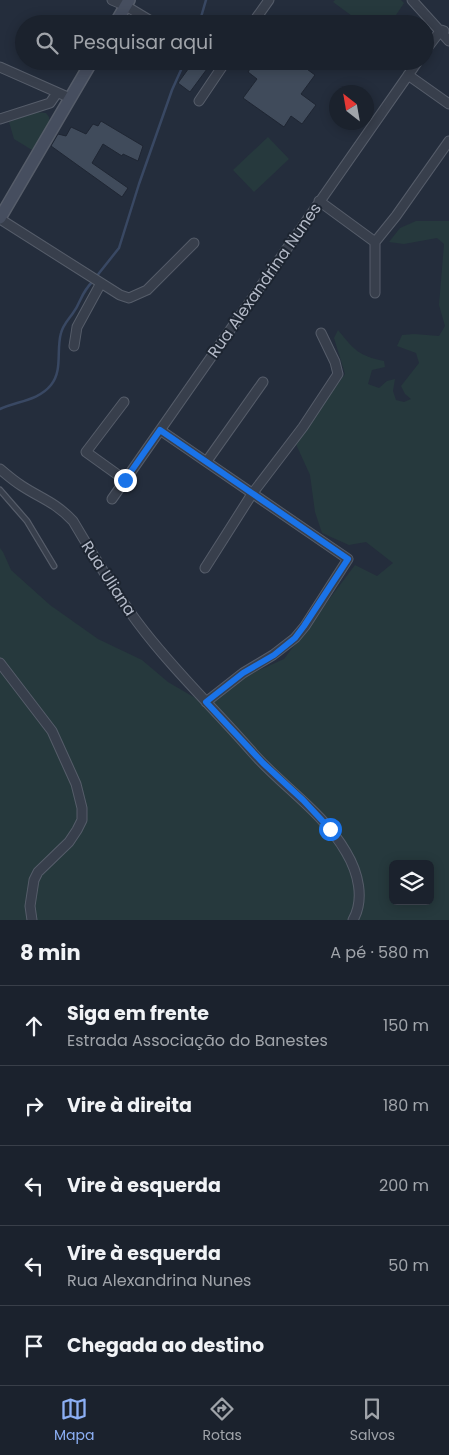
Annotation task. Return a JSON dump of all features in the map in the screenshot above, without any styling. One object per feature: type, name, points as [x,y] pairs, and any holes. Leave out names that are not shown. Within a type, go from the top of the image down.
[{"type":"main road","points":[[120,15],[127,3]]},
{"type":"main road","points":[[0,218],[87,70]]},
{"type":"street","points":[[112,0],[127,3],[144,15]]},
{"type":"street","points":[[258,15],[269,0]]},
{"type":"street","points":[[412,0],[427,15]]},
{"type":"street","points":[[434,21],[445,32],[449,41]]},
{"type":"street","points":[[434,42],[445,32]]},
{"type":"street","points":[[0,67],[70,98]]},
{"type":"street","points":[[199,101],[218,70]]},
{"type":"street","name":"Rua Alexandrina Nunes","points":[[112,499],[412,70]]},
{"type":"street","points":[[408,75],[449,104]]},
{"type":"street","points":[[0,119],[50,103],[57,92]]},
{"type":"street","points":[[50,103],[63,110]]},
{"type":"street","points":[[375,293],[375,242],[396,216],[449,141]]},
{"type":"street","points":[[319,201],[375,242]]},
{"type":"street","points":[[0,218],[124,297],[134,298],[147,290],[194,244]]},
{"type":"street","points":[[74,346],[77,327],[96,280]]},
{"type":"street","points":[[205,568],[252,494],[303,427],[338,374],[336,365],[321,333]]},
{"type":"street","points":[[207,461],[263,382]]},
{"type":"street","points":[[124,402],[86,452],[125,480]]},
{"type":"street","points":[[160,430],[348,559],[295,638],[274,655],[243,673],[206,702]]},
{"type":"street","name":"Rua Uliana","points":[[0,469],[21,486],[57,505],[66,513],[73,521],[114,589],[139,624],[187,683],[263,763],[324,821],[346,851],[360,892],[358,910],[353,920]]},
{"type":"street","points":[[0,663],[52,731],[74,778],[82,808],[82,820],[77,830],[69,842],[38,872],[34,880],[30,906],[32,920]]},
{"type":"lane","points":[[0,490],[27,521],[54,566]]},
{"type":"green space","points":[[335,0],[401,0],[404,3],[396,15],[351,15],[333,2]]},
{"type":"green space","points":[[36,112],[46,113],[49,117],[49,125],[32,150],[14,139],[9,122]]},
{"type":"green space","points":[[268,137],[289,159],[254,192],[233,170]]},
{"type":"green space","points":[[416,221],[449,221],[449,920],[0,920],[0,548],[11,570],[50,605],[98,639],[142,660],[168,682],[197,699],[208,698],[226,685],[284,659],[355,565],[377,576],[393,563],[366,542],[349,545],[322,533],[315,512],[310,475],[295,442],[345,374],[334,338],[338,330],[348,343],[358,351],[369,357],[384,361],[385,367],[372,370],[368,384],[379,388],[387,381],[395,379],[393,391],[396,400],[404,402],[411,399],[405,394],[401,386],[419,363],[416,353],[397,346],[402,335],[439,336],[445,326],[439,305],[444,244],[437,238],[404,244],[389,242],[400,228]]},
{"type":"building","points":[[187,70],[206,70],[190,92],[178,83]]},
{"type":"building","points":[[249,70],[308,70],[315,75],[301,94],[316,105],[302,124],[291,116],[284,127],[243,98],[257,79],[248,72]]},
{"type":"building","points":[[101,121],[143,146],[138,161],[123,154],[122,156],[103,144],[92,163],[128,188],[122,197],[51,146],[58,134],[66,136],[71,127],[86,134],[93,124],[98,126]]},
{"type":"waterway","points":[[202,15],[206,0]]},
{"type":"waterway","points":[[96,277],[119,248],[139,184],[172,90],[181,70]]},
{"type":"waterway","points":[[0,409],[34,398],[51,385],[57,373],[62,330],[93,281]]},
{"type":"route","points":[[125,480],[160,430],[348,559],[301,632],[274,655],[243,673],[206,702],[263,763],[303,800],[330,829]]}]
